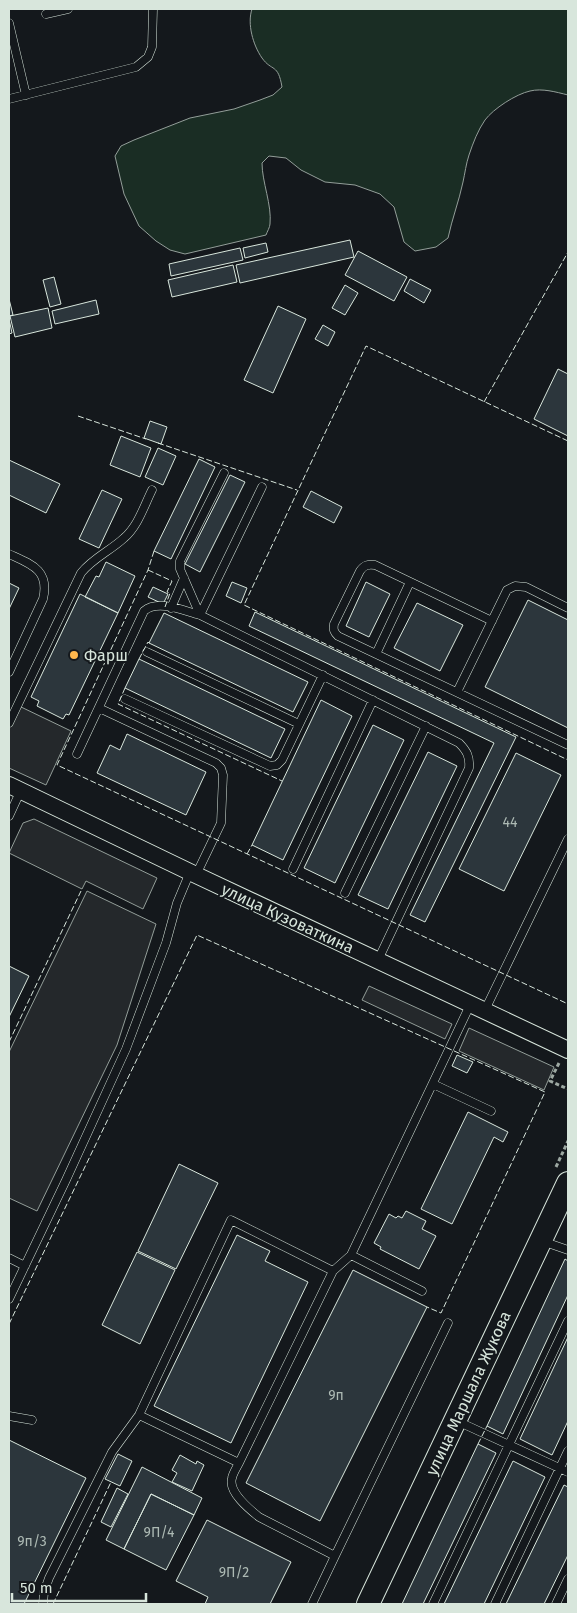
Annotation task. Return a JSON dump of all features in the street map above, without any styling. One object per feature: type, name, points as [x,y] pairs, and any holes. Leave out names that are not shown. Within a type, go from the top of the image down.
[{"type":"main road","name":"улица Маршала Жукова","points":[[368,1604],[568,1182]]},
{"type":"street","name":"улица Кузоваткина","points":[[15,788],[567,1050]]},
{"type":"lane","points":[[46,14],[68,9]]},
{"type":"lane","points":[[9,99],[136,67],[148,57],[152,47],[153,9]]},
{"type":"lane","points":[[9,23],[26,95]]},
{"type":"lane","points":[[200,615],[180,569],[180,561],[224,473]]},
{"type":"lane","points":[[200,615],[262,487]]},
{"type":"lane","points":[[9,724],[81,573],[89,563],[124,539],[134,528],[152,490]]},
{"type":"lane","points":[[9,554],[35,567],[42,576],[46,588],[43,599],[9,672]]},
{"type":"lane","points":[[492,621],[375,565],[369,564],[363,566],[334,624],[334,632],[338,636],[568,745]]},
{"type":"lane","points":[[171,608],[184,578]]},
{"type":"lane","points":[[376,654],[410,582]]},
{"type":"lane","points":[[457,692],[507,590],[515,586],[526,587],[568,608]]},
{"type":"lane","points":[[78,754],[144,612],[154,606],[200,615],[459,744],[467,751],[470,760],[469,768],[378,960]]},
{"type":"lane","points":[[147,652],[299,724]]},
{"type":"lane","points":[[125,698],[270,766],[277,765],[282,760],[323,675]]},
{"type":"lane","points":[[293,869],[373,700]]},
{"type":"lane","points":[[9,1299],[126,1048],[166,943],[177,903],[221,823],[223,775],[221,768],[216,763],[99,708]]},
{"type":"lane","points":[[345,893],[426,726]]},
{"type":"lane","points":[[9,816],[15,788]]},
{"type":"lane","points":[[335,1556],[252,1511],[235,1492],[232,1486],[232,1478],[333,1271],[351,1255],[433,1084],[478,1007],[568,839]]},
{"type":"lane","points":[[433,1084],[491,1111]]},
{"type":"lane","points":[[43,1604],[44,1592],[49,1578],[112,1452],[139,1414],[231,1220],[333,1271]]},
{"type":"lane","points":[[540,1240],[568,1250]]},
{"type":"lane","points":[[351,1255],[422,1291]]},
{"type":"lane","points":[[9,1258],[25,1266]]},
{"type":"lane","points":[[433,1604],[510,1446],[568,1320]]},
{"type":"lane","points":[[312,1604],[448,1323]]},
{"type":"lane","points":[[139,1414],[239,1463]]},
{"type":"lane","points":[[9,1416],[32,1420]]},
{"type":"lane","points":[[455,1420],[568,1472]]},
{"type":"lane","points":[[495,1604],[568,1451]]},
{"type":"lane","points":[[556,1604],[568,1579]]},
{"type":"path","points":[[567,1050],[550,1081],[568,1089]]},
{"type":"green space","points":[[252,9],[568,9],[568,95],[544,90],[524,93],[499,107],[482,124],[466,165],[448,238],[436,247],[415,251],[404,242],[394,207],[380,194],[355,185],[325,182],[301,170],[286,158],[269,156],[262,163],[270,217],[270,225],[266,235],[185,254],[170,250],[139,226],[124,194],[115,156],[121,146],[134,140],[190,118],[234,109],[260,100],[273,95],[282,87],[279,74],[262,58],[256,47],[250,21]]},
{"type":"shaded area","points":[[19,706],[71,731],[46,785],[9,768],[9,728]]},
{"type":"shaded area","points":[[34,819],[157,878],[143,909],[86,881],[82,889],[9,853],[23,823]]},
{"type":"shaded area","points":[[87,891],[156,924],[117,1045],[37,1211],[9,1198],[9,1052]]},
{"type":"shaded area","points":[[369,986],[452,1024],[445,1039],[362,1000]]},
{"type":"shaded area","points":[[469,1028],[554,1067],[544,1090],[459,1051]]},
{"type":"building","points":[[350,240],[354,257],[240,283],[236,265]]},
{"type":"building","points":[[266,243],[268,252],[245,258],[243,248]]},
{"type":"building","points":[[240,248],[243,260],[171,276],[169,264]]},
{"type":"building","points":[[358,251],[407,277],[394,301],[345,275]]},
{"type":"building","points":[[233,265],[237,282],[172,297],[168,280]]},
{"type":"building","points":[[54,277],[61,304],[50,307],[43,280]]},
{"type":"building","points":[[410,279],[431,290],[424,303],[404,291]]},
{"type":"building","points":[[345,285],[358,293],[345,315],[332,308]]},
{"type":"building","points":[[9,299],[13,315],[9,316]]},
{"type":"building","points":[[96,300],[99,314],[55,324],[52,311]]},
{"type":"building","points":[[278,306],[306,319],[273,393],[244,380]]},
{"type":"building","points":[[48,308],[52,328],[15,337],[10,316]]},
{"type":"building","points":[[9,319],[12,333],[9,334]]},
{"type":"building","points":[[323,325],[335,332],[328,346],[315,339]]},
{"type":"building","points":[[558,369],[568,374],[568,436],[534,419]]},
{"type":"building","points":[[150,421],[167,427],[161,444],[144,438]]},
{"type":"building","points":[[121,436],[151,448],[140,477],[110,465]]},
{"type":"building","points":[[158,448],[176,456],[163,485],[145,477]]},
{"type":"building","points":[[199,459],[215,467],[171,559],[154,551]]},
{"type":"building","points":[[9,460],[60,484],[46,513],[9,495]]},
{"type":"building","points":[[230,475],[245,482],[200,572],[185,564]]},
{"type":"building","points":[[102,490],[122,499],[99,548],[79,539]]},
{"type":"building","points":[[311,491],[342,507],[334,523],[303,507]]},
{"type":"building","points":[[106,562],[135,576],[118,613],[85,597],[96,576],[99,577]]},
{"type":"building","points":[[232,582],[247,588],[241,603],[226,596]]},
{"type":"building","points":[[366,582],[390,594],[369,637],[346,626]]},
{"type":"building","points":[[9,583],[19,588],[9,609]]},
{"type":"building","points":[[153,587],[168,594],[163,604],[148,597]]},
{"type":"building","name":"Фарш","points":[[80,594],[118,613],[69,715],[66,714],[63,719],[37,706],[39,701],[31,697]]},
{"type":"building","points":[[528,600],[568,620],[568,728],[485,687]]},
{"type":"building","points":[[417,603],[463,625],[440,671],[394,648]]},
{"type":"building","points":[[255,612],[516,737],[425,922],[410,915],[494,743],[249,626]]},
{"type":"building","points":[[164,613],[308,682],[293,712],[149,643]]},
{"type":"building","points":[[139,659],[285,729],[271,758],[125,688]]},
{"type":"building","points":[[321,700],[352,716],[283,860],[252,845]]},
{"type":"building","points":[[373,725],[404,740],[335,883],[304,868]]},
{"type":"building","points":[[127,734],[206,772],[186,815],[97,773],[110,745],[120,750]]},
{"type":"building","points":[[428,752],[457,766],[388,909],[358,895]]},
{"type":"building","points":[[516,753],[561,775],[504,891],[459,869]]},
{"type":"building","points":[[9,966],[29,976],[9,1017]]},
{"type":"building","points":[[457,1055],[473,1062],[467,1073],[452,1066]]},
{"type":"building","points":[[468,1112],[508,1132],[503,1142],[494,1137],[452,1224],[421,1209]]},
{"type":"building","points":[[179,1164],[218,1183],[176,1269],[138,1251]]},
{"type":"building","points":[[406,1211],[426,1221],[422,1229],[436,1236],[419,1269],[380,1249],[381,1247],[374,1243],[389,1214],[396,1218],[398,1216],[402,1218]]},
{"type":"building","points":[[237,1235],[270,1251],[265,1261],[308,1282],[231,1443],[154,1406]]},
{"type":"building","points":[[137,1252],[175,1270],[140,1344],[102,1325]]},
{"type":"building","points":[[565,1259],[568,1261],[568,1295],[503,1434],[487,1426]]},
{"type":"building","points":[[353,1270],[427,1307],[320,1521],[246,1483]]},
{"type":"building","points":[[568,1337],[568,1421],[552,1455],[520,1439]]},
{"type":"building","points":[[9,1440],[86,1478],[24,1604],[9,1604]]},
{"type":"building","points":[[478,1444],[496,1453],[423,1604],[402,1604]]},
{"type":"building","points":[[118,1454],[132,1461],[120,1486],[105,1479]]},
{"type":"building","points":[[180,1455],[196,1464],[197,1461],[204,1465],[192,1491],[172,1482],[177,1473],[172,1470]]},
{"type":"building","points":[[513,1461],[545,1477],[484,1604],[444,1604]]},
{"type":"building","points":[[142,1467],[202,1498],[194,1515],[151,1494],[124,1549],[106,1540]]},
{"type":"building","points":[[564,1485],[568,1487],[568,1555],[544,1604],[506,1604]]},
{"type":"building","points":[[117,1488],[128,1494],[111,1527],[101,1522]]},
{"type":"building","points":[[151,1494],[194,1515],[166,1570],[124,1549]]},
{"type":"building","points":[[207,1520],[291,1562],[270,1604],[205,1604],[208,1597],[176,1581]]},
{"type":"fence","points":[[484,402],[568,252]]},
{"type":"fence","points":[[568,441],[366,346],[244,605],[568,760]]},
{"type":"fence","points":[[78,416],[146,439]]},
{"type":"fence","points":[[158,443],[297,490]]},
{"type":"fence","points":[[154,551],[148,570],[57,765],[568,1004]]},
{"type":"fence","points":[[148,570],[172,581],[167,592],[170,593],[165,607]]},
{"type":"fence","points":[[139,659],[149,643]]},
{"type":"fence","points":[[125,688],[118,704],[282,781]]},
{"type":"fence","points":[[247,854],[252,845]]},
{"type":"fence","points":[[9,1042],[81,891]]},
{"type":"fence","points":[[9,1324],[197,935],[545,1092],[441,1313],[427,1307]]},
{"type":"fence","points":[[478,1444],[487,1426]]},
{"type":"fence","points":[[53,1604],[111,1482]]},
{"type":"place","name":"Фарш","points":[[74,655]]}]
